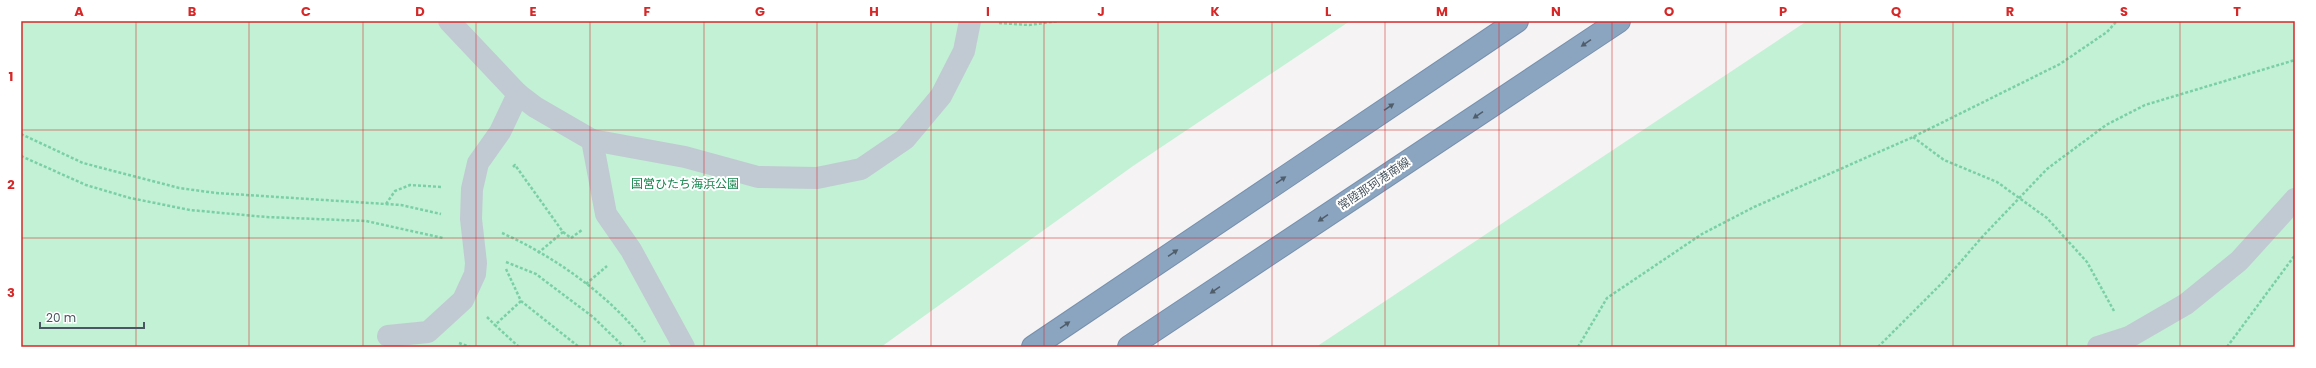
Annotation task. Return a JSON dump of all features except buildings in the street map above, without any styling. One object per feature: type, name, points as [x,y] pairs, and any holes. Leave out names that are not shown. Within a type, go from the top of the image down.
[{"type":"highway","points":[[1033,347],[1517,21]]},
{"type":"highway","name":"常陸那珂港南線","points":[[1129,347],[1619,21]]},
{"type":"street","points":[[449,21],[518,94],[536,107],[592,140],[685,156],[758,177],[817,178],[861,169],[905,139],[941,96],[964,51],[970,21]]},
{"type":"street","points":[[388,336],[428,332],[463,300],[475,274],[476,263],[471,220],[472,189],[478,163],[500,132],[518,94]]},
{"type":"street","points":[[592,140],[606,214],[631,250],[684,347]]},
{"type":"street","points":[[2098,347],[2129,337],[2186,304],[2239,261],[2295,199]]},
{"type":"path","points":[[994,23],[1030,25],[1059,21]]},
{"type":"path","points":[[1578,347],[1607,298],[1702,234],[1754,207],[1913,138],[2060,64],[2107,32],[2117,21]]},
{"type":"path","points":[[1878,347],[1944,281],[1983,236],[2021,198],[2047,169],[2106,125],[2145,105],[2295,60]]},
{"type":"path","points":[[21,134],[83,163],[179,188],[216,193],[302,198]]},
{"type":"path","points":[[1913,138],[1944,160],[1997,182],[2047,218],[2087,262],[2129,337]]},
{"type":"path","points":[[21,156],[86,185],[130,198],[190,210],[302,218]]},
{"type":"path","points":[[2227,347],[2295,255]]},
{"type":"path","points":[[506,262],[506,270],[521,302],[579,347]]},
{"type":"path","points":[[519,347],[495,325],[521,302]]},
{"type":"green space","name":"国営ひたち海浜公園","points":[[21,21],[1350,21],[1133,166],[881,347],[21,347]]},
{"type":"green space","points":[[1807,21],[2295,21],[2295,347],[1316,347]]}]
